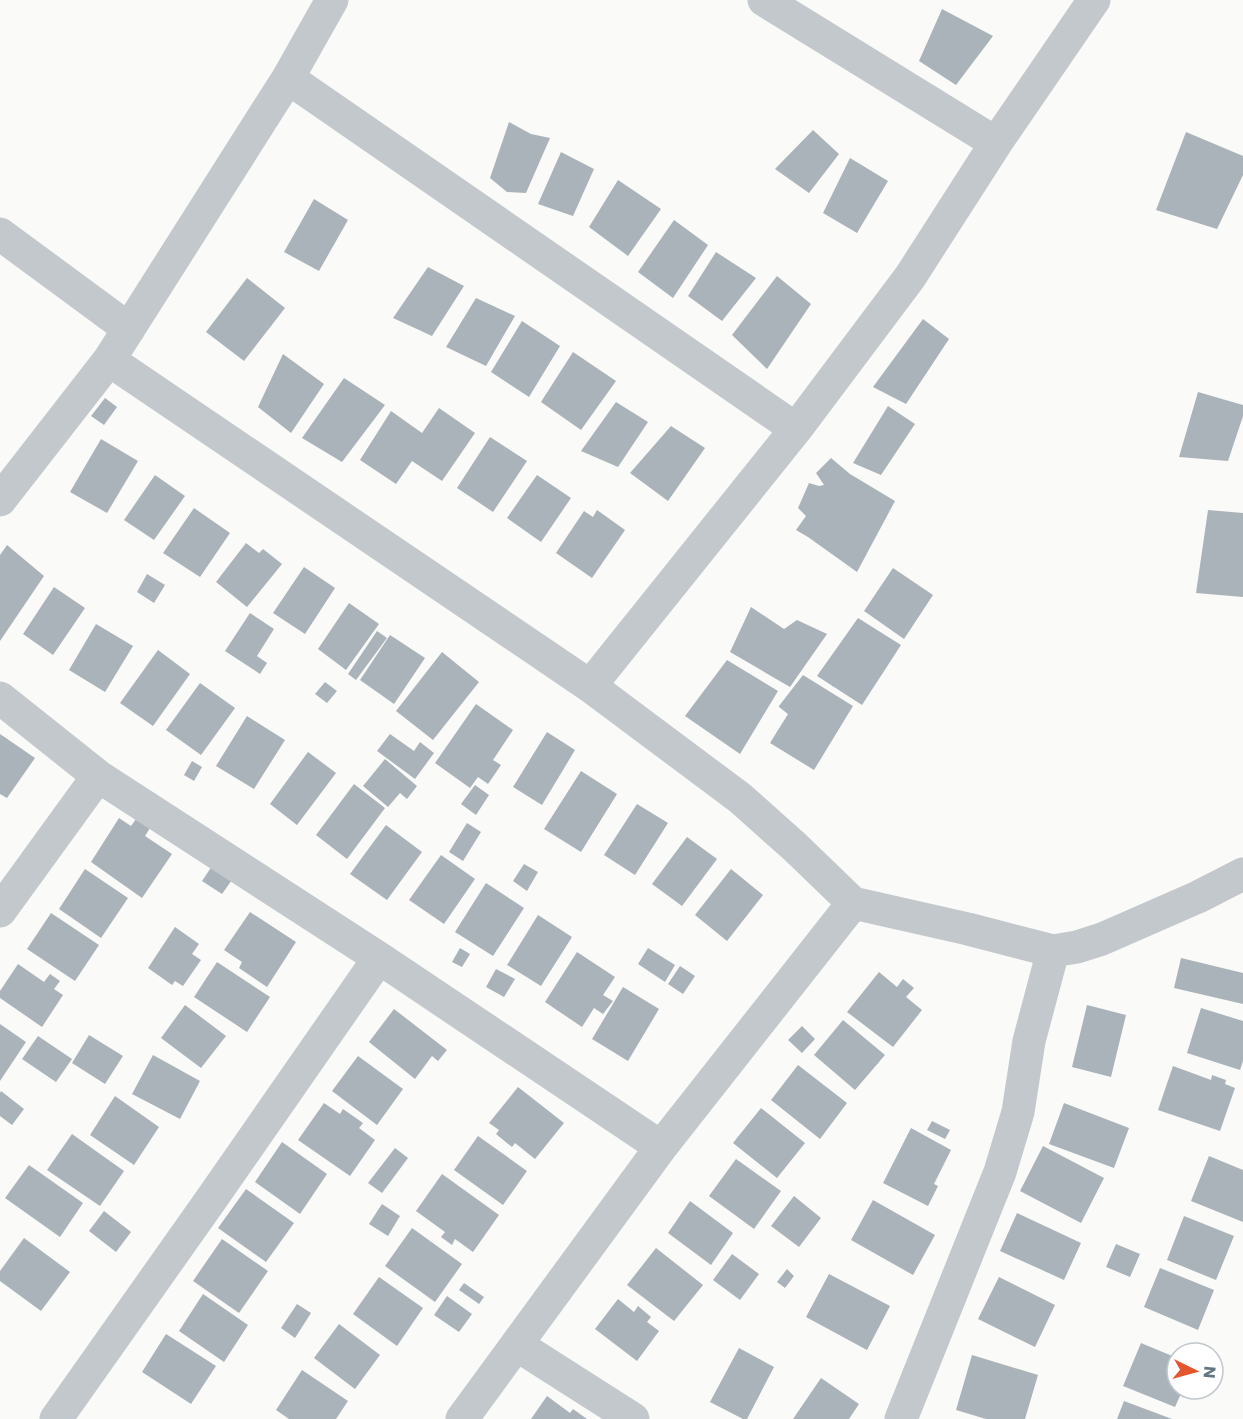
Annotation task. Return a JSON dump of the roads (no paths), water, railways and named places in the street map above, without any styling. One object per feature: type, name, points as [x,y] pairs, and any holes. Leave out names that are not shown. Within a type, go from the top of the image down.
[{"type":"street","points":[[0,500],[109,360],[288,78],[332,0]]},
{"type":"street","points":[[764,0],[996,142]]},
{"type":"street","points":[[590,686],[796,429],[909,277],[996,142],[1094,0]]},
{"type":"street","points":[[288,78],[796,429]]},
{"type":"street","points":[[0,234],[129,329]]},
{"type":"street","points":[[109,360],[590,686],[741,798],[853,903],[1053,951],[1077,947],[1102,939],[1198,897],[1243,874]]},
{"type":"street","points":[[0,698],[98,776],[379,958],[661,1147]]},
{"type":"street","points":[[0,911],[98,776]]},
{"type":"street","points":[[462,1419],[661,1147],[853,903]]},
{"type":"street","points":[[901,1419],[1000,1172],[1018,1112],[1029,1041],[1053,951]]},
{"type":"street","points":[[56,1419],[379,958]]},
{"type":"street","points":[[517,1345],[633,1419]]}]
